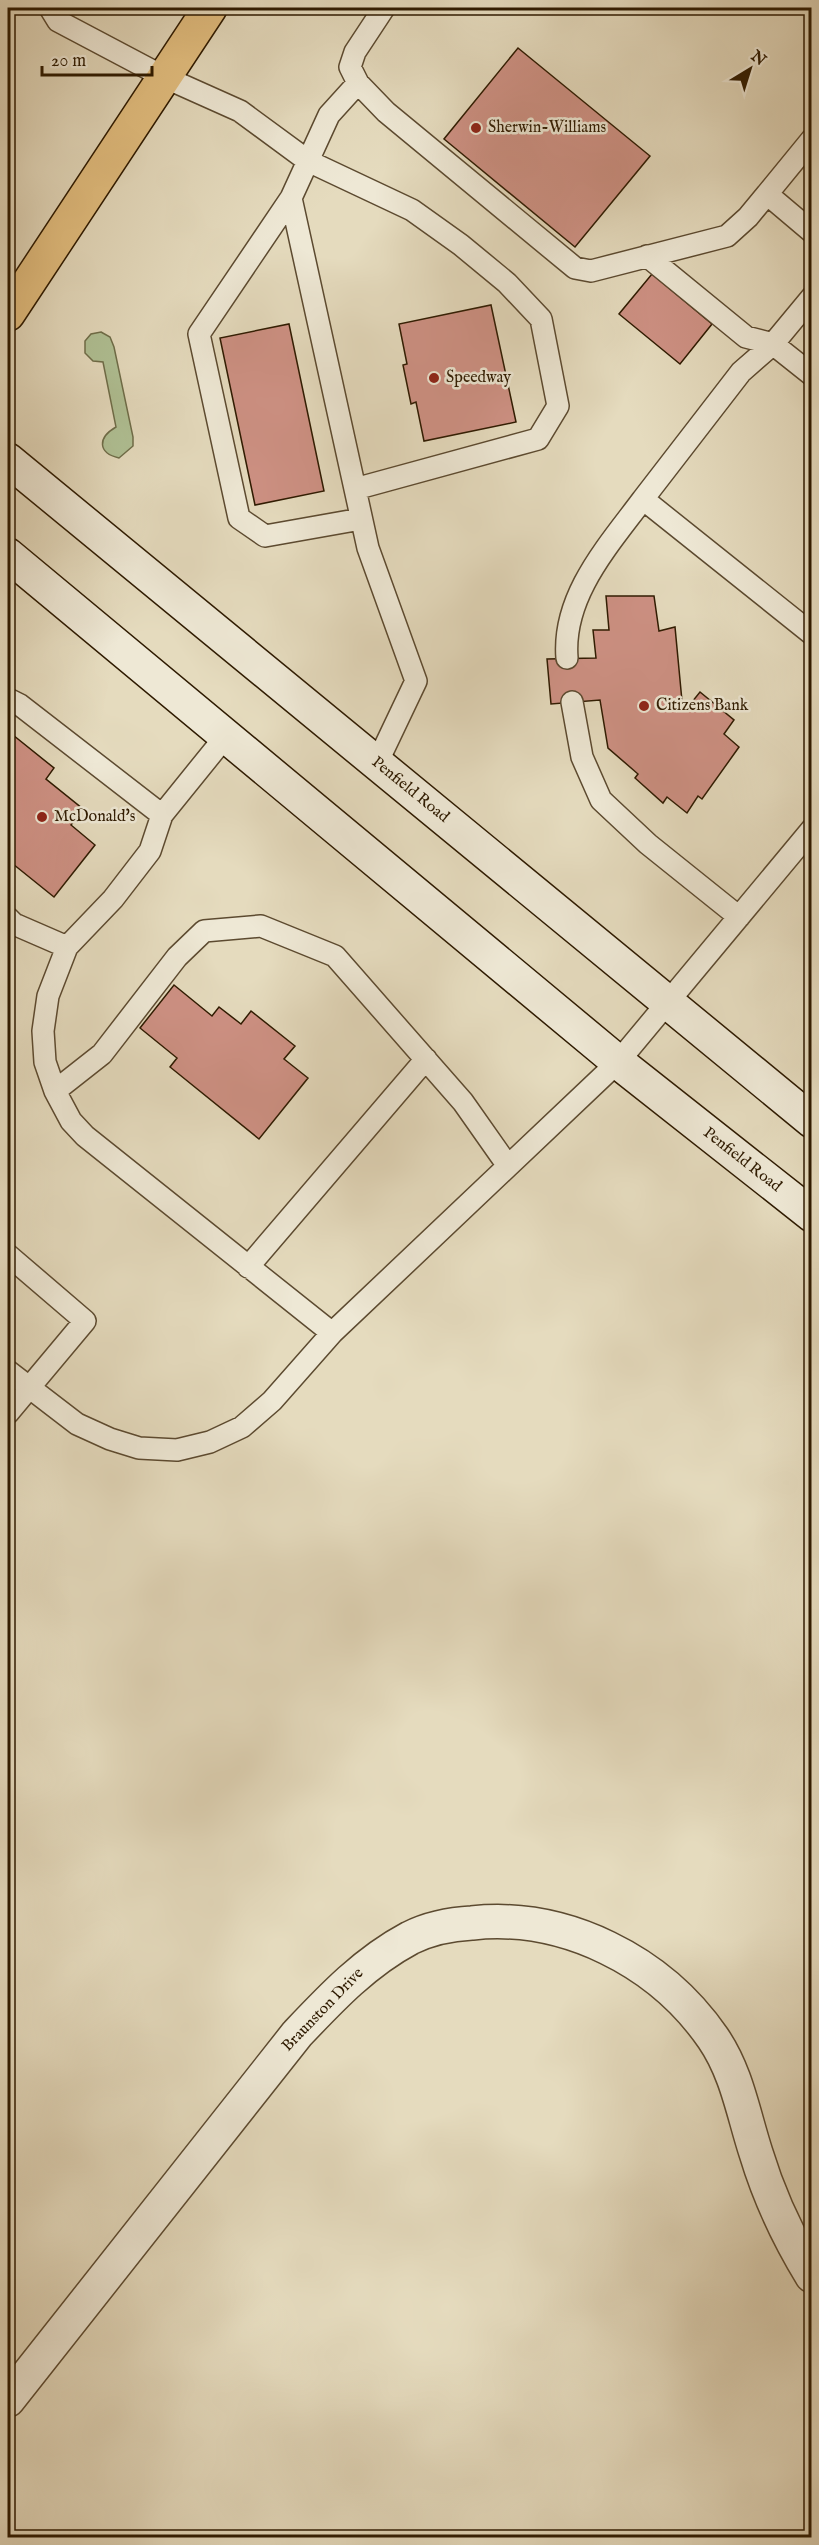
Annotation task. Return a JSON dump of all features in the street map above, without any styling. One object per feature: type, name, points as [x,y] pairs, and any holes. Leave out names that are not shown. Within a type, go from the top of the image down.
[{"type":"main road","points":[[8,314],[210,8]]},
{"type":"main road","name":"Penfield Road","points":[[8,460],[812,1121]]},
{"type":"main road","name":"Penfield Road","points":[[8,555],[618,1062],[812,1215]]},
{"type":"main road","name":"Braunston Drive","points":[[8,2400],[297,2034],[334,1994],[369,1963],[412,1936],[455,1924],[493,1920],[528,1924],[584,1937],[623,1955],[659,1980],[687,2006],[713,2039],[735,2078],[772,2200],[791,2242],[812,2276]]},
{"type":"lane","points":[[50,8],[58,21],[165,77],[240,111],[308,161],[412,210],[507,283],[541,319],[558,406],[538,439],[354,489]]},
{"type":"lane","points":[[384,8],[355,52],[350,67],[358,83],[386,112],[575,268],[591,272],[727,236],[748,217],[812,139]]},
{"type":"lane","points":[[358,83],[328,115],[291,198],[199,334],[239,518],[265,536],[362,519]]},
{"type":"lane","points":[[767,195],[812,232]]},
{"type":"lane","points":[[291,198],[368,548],[416,681],[377,763]]},
{"type":"lane","points":[[647,256],[746,337],[773,344],[812,375]]},
{"type":"lane","points":[[567,658],[566,643],[574,602],[597,560],[741,372],[773,344],[812,297]]},
{"type":"lane","points":[[643,499],[812,634]]},
{"type":"lane","points":[[8,699],[20,705],[162,815]]},
{"type":"lane","points":[[572,702],[582,757],[601,800],[648,844],[739,917]]},
{"type":"lane","points":[[225,737],[162,815],[150,851],[113,899],[67,947],[48,996],[44,1031],[45,1062],[55,1091],[72,1121],[85,1136],[332,1333]]},
{"type":"lane","points":[[8,1371],[77,1424],[110,1439],[139,1448],[177,1450],[210,1442],[242,1427],[272,1401],[332,1333],[618,1062],[812,829]]},
{"type":"lane","points":[[8,918],[14,924],[67,947]]},
{"type":"lane","points":[[55,1091],[102,1054],[177,957],[204,931],[261,926],[335,956],[463,1102],[508,1166]]},
{"type":"lane","points":[[248,1267],[426,1059]]},
{"type":"lane","points":[[8,1256],[85,1322],[8,1413]]},
{"type":"green space","points":[[101,332],[110,337],[114,347],[133,437],[133,446],[119,458],[107,453],[102,445],[106,436],[116,427],[103,362],[93,361],[85,353],[85,341],[91,334]]},
{"type":"building","points":[[518,48],[650,156],[575,247],[444,139]]},
{"type":"building","points":[[652,274],[712,324],[680,364],[619,314]]},
{"type":"building","points":[[491,305],[516,422],[424,441],[416,402],[411,404],[403,365],[407,364],[399,324]]},
{"type":"building","points":[[289,324],[324,491],[255,505],[220,338]]},
{"type":"building","name":"Citizens Bank","points":[[606,596],[654,596],[659,631],[675,627],[682,701],[688,707],[700,692],[734,720],[724,734],[739,747],[702,799],[698,796],[687,813],[667,797],[663,803],[635,778],[638,774],[608,748],[600,700],[551,704],[547,659],[596,658],[593,630],[609,630]]},
{"type":"building","name":"McDonald's","points":[[8,731],[54,768],[46,779],[83,809],[71,825],[95,845],[54,897],[8,860]]},
{"type":"building","points":[[174,985],[212,1016],[219,1007],[241,1024],[251,1011],[295,1046],[284,1059],[308,1078],[259,1139],[170,1067],[177,1058],[140,1028]]},
{"type":"place","name":"Sherwin-Williams","points":[[476,128]]},
{"type":"place","name":"Speedway","points":[[434,378]]},
{"type":"place","name":"Citizens Bank","points":[[644,706]]},
{"type":"place","name":"McDonald's","points":[[42,817]]}]
